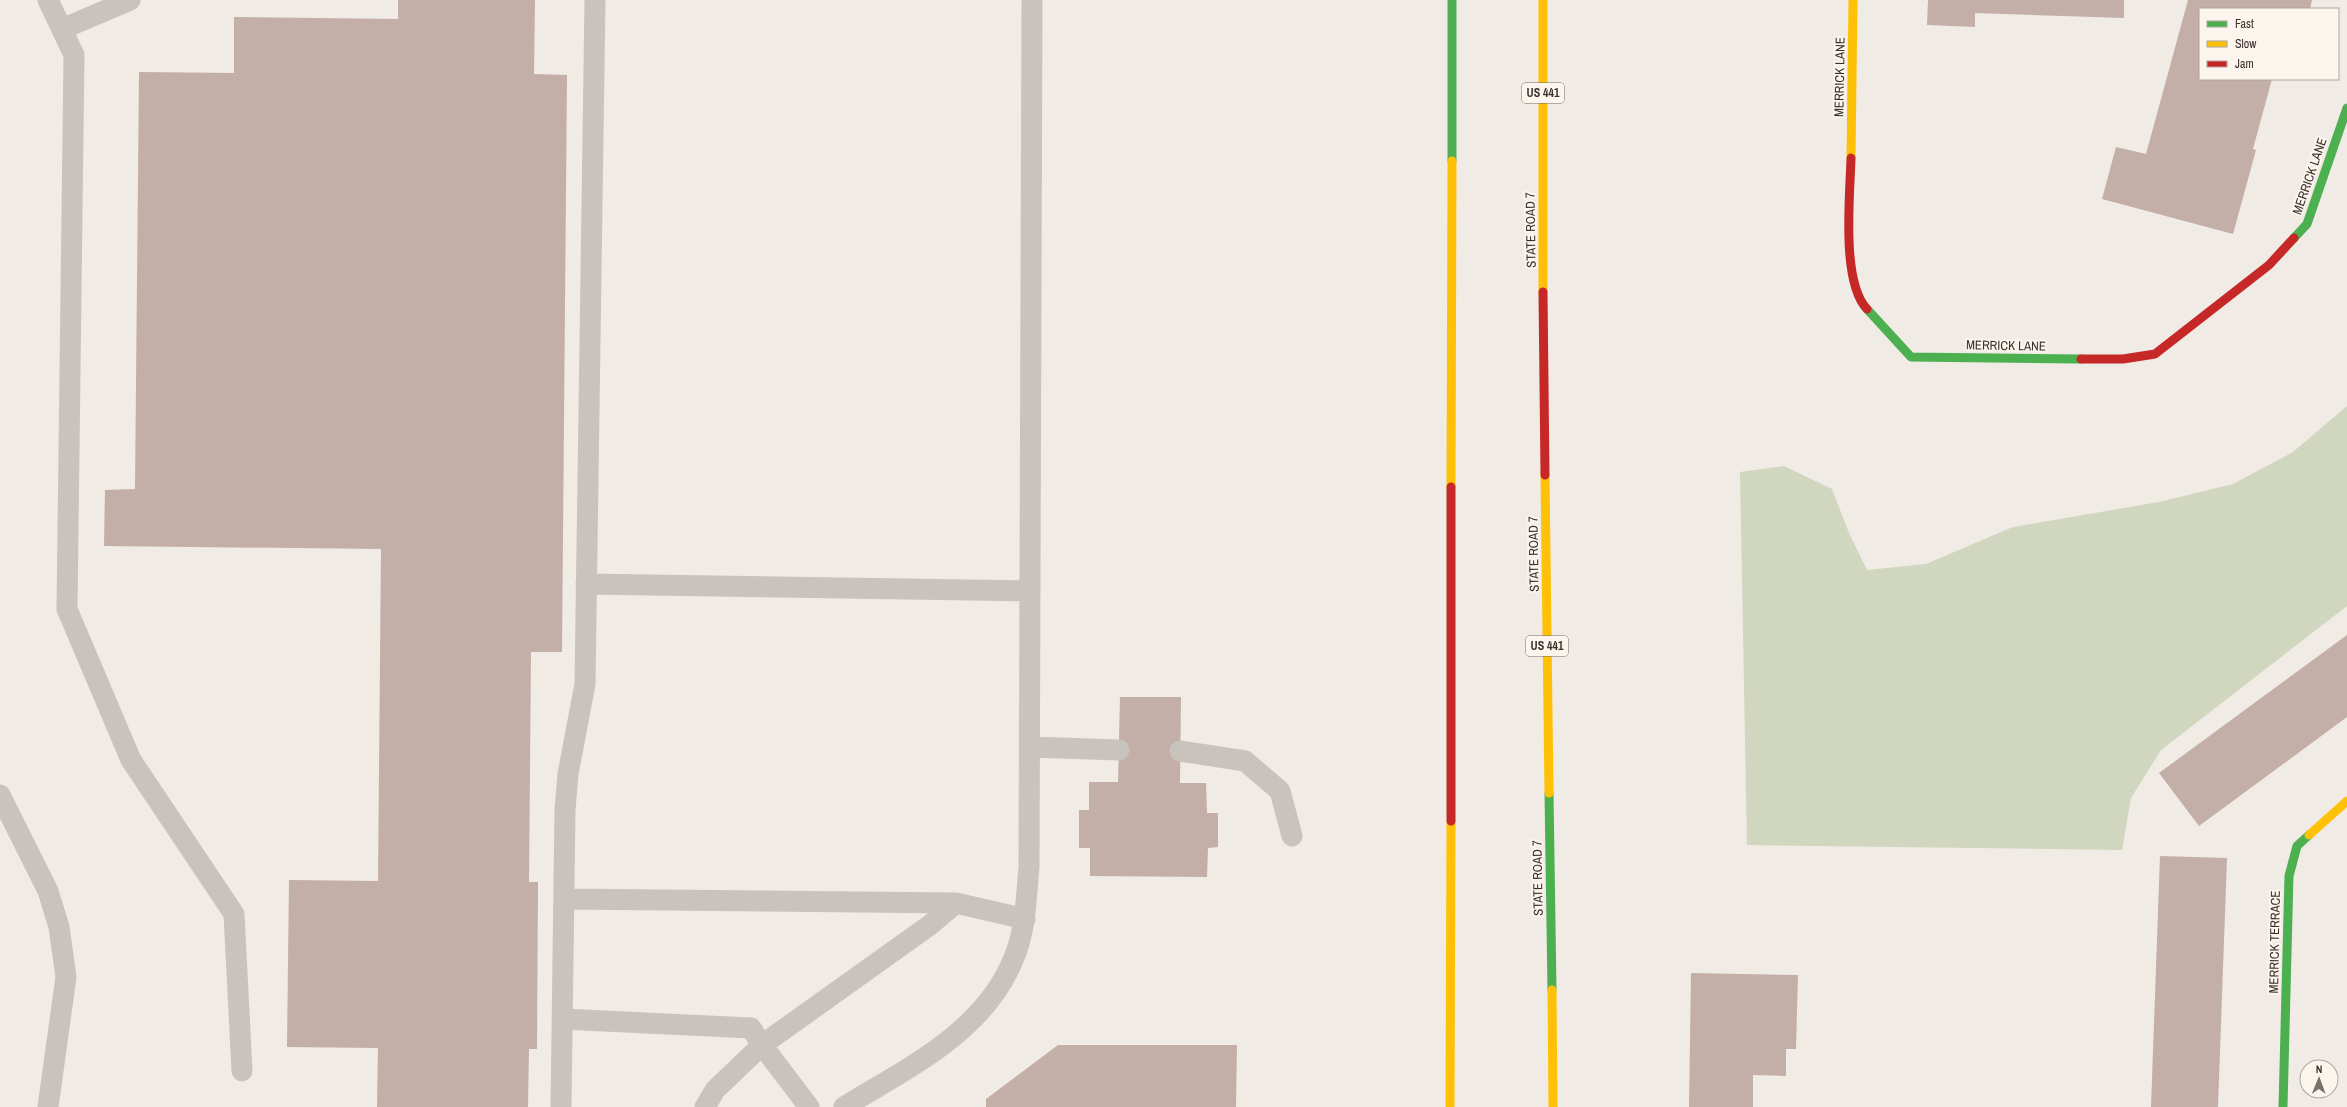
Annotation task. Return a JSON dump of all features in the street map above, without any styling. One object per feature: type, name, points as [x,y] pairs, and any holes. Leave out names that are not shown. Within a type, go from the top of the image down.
[{"type":"main road","points":[[1450,1107],[1452,0]]},
{"type":"main road","name":"STATE ROAD 7","points":[[1543,0],[1542,186],[1553,1107]]},
{"type":"main road","name":"MERRICK LANE","points":[[1853,0],[1849,258],[1861,303],[1911,357],[2123,359],[2155,354],[2269,265],[2307,224],[2347,108]]},
{"type":"main road","name":"MERRICK TERRACE","points":[[2283,1107],[2289,876],[2297,846],[2330,814],[2347,801]]},
{"type":"lane","points":[[48,0],[74,55],[67,610],[131,760],[234,914],[242,1071]]},
{"type":"lane","points":[[62,29],[130,0]]},
{"type":"lane","points":[[561,1107],[565,810],[568,774],[585,684],[595,0]]},
{"type":"lane","points":[[844,1107],[925,1058],[963,1030],[992,997],[1014,960],[1025,919],[1029,867],[1030,747],[1032,0]]},
{"type":"lane","points":[[586,584],[1030,591]]},
{"type":"lane","points":[[1030,747],[1119,750]]},
{"type":"lane","points":[[1180,751],[1245,761],[1280,791],[1292,836]]},
{"type":"lane","points":[[0,795],[48,891],[58,927],[66,977],[48,1107]]},
{"type":"lane","points":[[564,898],[956,903],[1025,919]]},
{"type":"lane","points":[[705,1107],[715,1090],[762,1045],[930,925],[956,903]]},
{"type":"lane","points":[[562,1019],[751,1028],[809,1107]]},
{"type":"green space","points":[[2347,406],[2347,606],[2161,750],[2131,798],[2122,850],[1747,845],[1740,472],[1784,466],[1832,489],[1849,533],[1867,570],[1926,564],[2013,527],[2159,502],[2233,484],[2293,452]]},
{"type":"building","points":[[398,0],[535,0],[534,74],[567,75],[562,652],[531,652],[529,882],[538,882],[537,1049],[529,1049],[528,1107],[377,1107],[378,1048],[287,1047],[289,880],[378,881],[381,549],[104,546],[105,490],[135,489],[139,72],[234,73],[234,17],[398,19]]},
{"type":"building","points":[[1928,0],[2124,0],[2124,18],[1975,13],[1975,27],[1927,25]]},
{"type":"building","points":[[2188,0],[2312,0],[2310,8],[2199,8],[2199,80],[2272,80],[2253,149],[2256,150],[2233,234],[2102,199],[2116,147],[2146,154]]},
{"type":"building","points":[[2347,635],[2347,717],[2199,826],[2159,773]]},
{"type":"building","points":[[1120,697],[1181,697],[1180,783],[1206,783],[1207,813],[1218,813],[1218,847],[1208,848],[1207,877],[1090,876],[1090,848],[1079,848],[1079,810],[1089,810],[1089,782],[1118,782]]},
{"type":"building","points":[[2160,856],[2227,858],[2218,1107],[2151,1107]]},
{"type":"building","points":[[1691,973],[1798,975],[1796,1049],[1786,1049],[1786,1076],[1753,1075],[1753,1107],[1689,1107]]},
{"type":"building","points":[[1058,1045],[1237,1045],[1236,1107],[986,1107],[986,1099]]},
{"type":"traffic: fast","points":[[1452,0],[1452,161]]},
{"type":"traffic: fast","points":[[2294,238],[2307,224],[2347,108]]},
{"type":"traffic: fast","points":[[1867,309],[1911,357],[2081,359]]},
{"type":"traffic: fast","points":[[1549,793],[1552,990]]},
{"type":"traffic: fast","points":[[2283,1107],[2289,876],[2297,846],[2309,835]]},
{"type":"traffic: slow","points":[[1543,0],[1543,292]]},
{"type":"traffic: slow","points":[[1851,158],[1853,0]]},
{"type":"traffic: slow","points":[[1451,487],[1452,161]]},
{"type":"traffic: slow","points":[[1545,475],[1549,793]]},
{"type":"traffic: slow","points":[[2309,835],[2347,801]]},
{"type":"traffic: slow","points":[[1450,1107],[1451,821]]},
{"type":"traffic: slow","points":[[1552,990],[1553,1107]]},
{"type":"traffic: jam","points":[[1851,158],[1849,215],[1850,259],[1853,279],[1859,296],[1867,309]]},
{"type":"traffic: jam","points":[[2081,359],[2123,359],[2155,354],[2269,265],[2294,238]]},
{"type":"traffic: jam","points":[[1543,292],[1545,475]]},
{"type":"traffic: jam","points":[[1451,487],[1451,821]]}]
